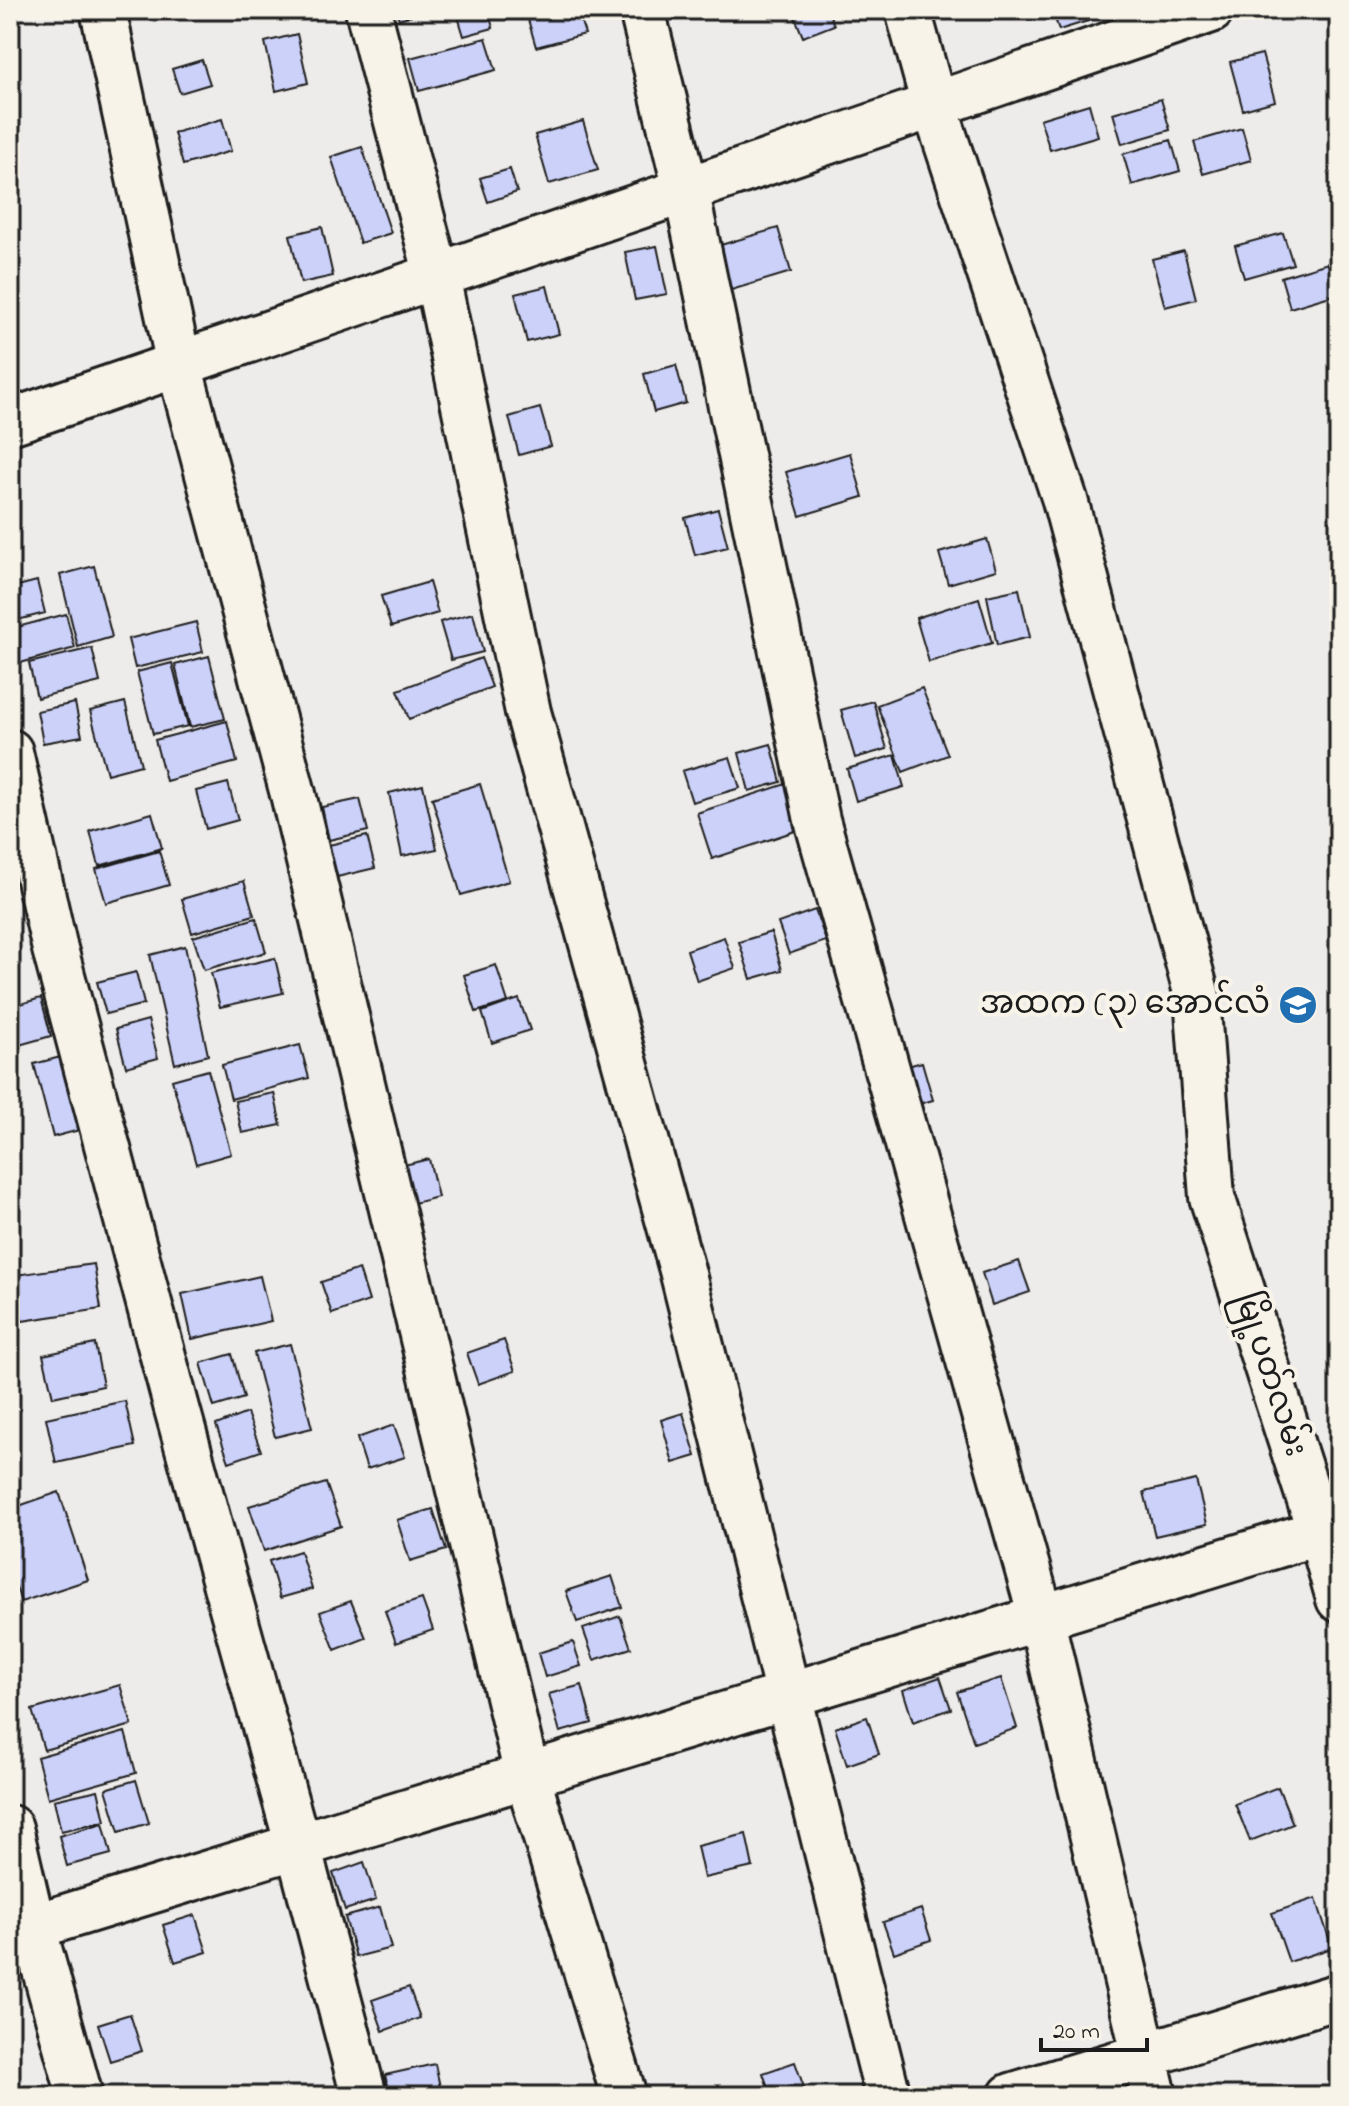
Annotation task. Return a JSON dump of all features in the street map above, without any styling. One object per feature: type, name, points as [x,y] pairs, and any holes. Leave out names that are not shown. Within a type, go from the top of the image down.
[{"type":"street","points":[[103,10],[179,365],[293,794],[527,1775],[624,2096]]},
{"type":"street","points":[[368,10],[437,276],[528,712],[682,1270],[888,2096]]},
{"type":"street","points":[[642,10],[686,190],[817,820],[1041,1617],[1150,2076]]},
{"type":"street","name":"မြို့ပတ်လမ်း","points":[[908,10],[934,105],[1065,500],[1197,996],[1212,1197],[1330,1530],[1339,1599]]},
{"type":"street","points":[[10,422],[1211,10]]},
{"type":"street","points":[[10,752],[55,949],[364,2096]]},
{"type":"street","points":[[21,1930],[1330,1530]]},
{"type":"street","points":[[10,1828],[21,1930],[80,2096]]},
{"type":"street","points":[[1011,2096],[1150,2076],[1339,1996]]},
{"type":"building","points":[[396,10],[430,10],[399,19]]},
{"type":"building","points":[[456,10],[488,10],[493,28],[464,36]]},
{"type":"building","points":[[549,10],[577,10],[585,34],[536,47],[527,16]]},
{"type":"building","points":[[792,10],[828,10],[834,25],[803,37]]},
{"type":"building","points":[[1052,10],[1085,10],[1088,21],[1059,30]]},
{"type":"building","points":[[297,34],[308,83],[276,91],[265,42]]},
{"type":"building","points":[[486,38],[496,70],[419,91],[410,58]]},
{"type":"building","points":[[1262,54],[1275,101],[1243,110],[1230,62]]},
{"type":"building","points":[[202,60],[210,84],[180,93],[172,69]]},
{"type":"building","points":[[1161,99],[1170,130],[1122,144],[1113,113]]},
{"type":"building","points":[[1089,104],[1098,136],[1050,150],[1040,119]]},
{"type":"building","points":[[222,119],[231,151],[183,165],[174,133]]},
{"type":"building","points":[[583,121],[598,170],[549,184],[535,135]]},
{"type":"building","points":[[1242,128],[1251,160],[1203,174],[1194,142]]},
{"type":"building","points":[[1171,140],[1180,171],[1132,185],[1123,154]]},
{"type":"building","points":[[362,147],[391,233],[360,243],[331,157]]},
{"type":"building","points":[[510,169],[517,192],[488,202],[480,178]]},
{"type":"building","points":[[322,227],[333,276],[301,283],[290,235]]},
{"type":"building","points":[[778,228],[791,272],[728,291],[714,247]]},
{"type":"building","points":[[1283,233],[1293,264],[1244,278],[1235,246]]},
{"type":"building","points":[[657,246],[667,294],[635,300],[625,252]]},
{"type":"building","points":[[1184,251],[1196,299],[1165,307],[1152,259]]},
{"type":"building","points":[[1328,263],[1337,294],[1290,308],[1281,277]]},
{"type":"building","points":[[547,286],[559,334],[527,342],[515,294]]},
{"type":"building","points":[[676,365],[686,403],[654,412],[644,374]]},
{"type":"building","points":[[540,408],[551,446],[519,455],[509,417]]},
{"type":"building","points":[[850,453],[863,497],[800,516],[786,472]]},
{"type":"building","points":[[718,509],[728,547],[695,555],[685,518]]},
{"type":"building","points":[[987,539],[996,570],[948,584],[939,553]]},
{"type":"building","points":[[94,566],[112,637],[78,647],[60,575]]},
{"type":"building","points":[[37,581],[45,613],[10,622],[10,588]]},
{"type":"building","points":[[429,582],[438,613],[391,627],[381,596]]},
{"type":"building","points":[[1019,589],[1030,637],[997,645],[987,596]]},
{"type":"building","points":[[979,598],[992,643],[929,662],[916,618]]},
{"type":"building","points":[[473,613],[483,652],[451,660],[440,622]]},
{"type":"building","points":[[66,614],[75,648],[13,665],[10,629]]},
{"type":"building","points":[[196,622],[203,652],[135,668],[128,639]]},
{"type":"building","points":[[92,648],[100,682],[37,698],[29,663]]},
{"type":"building","points":[[209,656],[225,719],[190,727],[175,665]]},
{"type":"building","points":[[481,658],[492,687],[409,719],[398,690]]},
{"type":"building","points":[[172,663],[188,726],[153,734],[137,672]]},
{"type":"building","points":[[922,688],[948,755],[903,772],[877,705]]},
{"type":"building","points":[[873,701],[887,749],[855,758],[841,710]]},
{"type":"building","points":[[125,702],[141,765],[107,774],[90,711]]},
{"type":"building","points":[[75,703],[82,736],[43,743],[37,711]]},
{"type":"building","points":[[227,721],[237,762],[166,781],[155,740]]},
{"type":"building","points":[[771,744],[781,782],[749,791],[739,753]]},
{"type":"building","points":[[895,755],[904,787],[856,801],[847,769]]},
{"type":"building","points":[[730,757],[740,788],[692,802],[682,771]]},
{"type":"building","points":[[228,783],[238,820],[206,829],[196,791]]},
{"type":"building","points":[[480,784],[509,881],[461,895],[432,798]]},
{"type":"building","points":[[786,784],[801,829],[712,859],[697,813]]},
{"type":"building","points":[[423,785],[437,849],[402,856],[389,793]]},
{"type":"building","points":[[360,799],[368,831],[329,840],[322,807]]},
{"type":"building","points":[[152,813],[162,848],[99,866],[90,831]]},
{"type":"building","points":[[367,836],[375,868],[337,877],[329,845]]},
{"type":"building","points":[[159,851],[169,885],[106,903],[96,869]]},
{"type":"building","points":[[244,881],[254,915],[192,933],[182,899]]},
{"type":"building","points":[[815,910],[826,941],[789,954],[778,923]]},
{"type":"building","points":[[256,918],[266,952],[204,970],[193,937]]},
{"type":"building","points":[[771,932],[782,970],[751,979],[739,942]]},
{"type":"building","points":[[724,937],[735,968],[697,981],[687,950]]},
{"type":"building","points":[[185,946],[208,1055],[175,1064],[150,955]]},
{"type":"building","points":[[275,958],[283,993],[220,1007],[211,973]]},
{"type":"building","points":[[496,965],[508,1002],[476,1012],[464,975]]},
{"type":"building","points":[[136,972],[144,1004],[106,1014],[97,982]]},
{"type":"building","points":[[41,998],[51,1036],[19,1045],[10,1007]]},
{"type":"building","points":[[519,999],[530,1030],[492,1043],[482,1012]]},
{"type":"building","points":[[148,1020],[158,1058],[126,1067],[116,1029]]},
{"type":"building","points":[[300,1045],[309,1078],[231,1099],[222,1065]]},
{"type":"building","points":[[68,1055],[87,1128],[53,1137],[34,1064]]},
{"type":"building","points":[[922,1062],[933,1100],[901,1109],[890,1071]]},
{"type":"building","points":[[208,1070],[231,1154],[196,1164],[172,1080]]},
{"type":"building","points":[[274,1093],[281,1125],[242,1133],[235,1101]]},
{"type":"building","points":[[429,1159],[438,1197],[406,1205],[396,1167]]},
{"type":"building","points":[[1019,1261],[1030,1292],[992,1305],[982,1273]]},
{"type":"building","points":[[94,1264],[101,1309],[22,1321],[15,1275]]},
{"type":"building","points":[[359,1269],[369,1301],[332,1314],[321,1282]]},
{"type":"building","points":[[260,1276],[271,1321],[192,1339],[182,1294]]},
{"type":"building","points":[[504,1340],[515,1371],[478,1384],[467,1353]]},
{"type":"building","points":[[95,1344],[103,1386],[53,1397],[43,1355]]},
{"type":"building","points":[[290,1344],[312,1428],[275,1437],[254,1353]]},
{"type":"building","points":[[232,1354],[244,1398],[214,1407],[201,1363]]},
{"type":"building","points":[[125,1401],[135,1446],[56,1463],[46,1418]]},
{"type":"building","points":[[247,1413],[261,1451],[229,1462],[216,1425]]},
{"type":"building","points":[[683,1413],[696,1456],[673,1463],[661,1420]]},
{"type":"building","points":[[394,1425],[405,1457],[367,1469],[357,1438]]},
{"type":"building","points":[[1196,1480],[1207,1524],[1155,1536],[1144,1492]]},
{"type":"building","points":[[326,1483],[341,1526],[264,1551],[249,1506]]},
{"type":"building","points":[[59,1492],[88,1580],[21,1602],[10,1568],[10,1509]]},
{"type":"building","points":[[433,1509],[446,1550],[410,1561],[397,1520]]},
{"type":"building","points":[[300,1551],[312,1589],[280,1598],[269,1561]]},
{"type":"building","points":[[612,1576],[622,1607],[577,1622],[566,1591]]},
{"type":"building","points":[[422,1599],[433,1630],[396,1643],[385,1611]]},
{"type":"building","points":[[351,1601],[366,1638],[335,1650],[320,1612]]},
{"type":"building","points":[[620,1616],[631,1648],[594,1660],[583,1629]]},
{"type":"building","points":[[573,1642],[581,1666],[545,1677],[538,1653]]},
{"type":"building","points":[[940,1677],[951,1709],[913,1722],[903,1690]]},
{"type":"building","points":[[1001,1678],[1017,1728],[974,1743],[957,1692]]},
{"type":"building","points":[[120,1685],[132,1725],[44,1750],[32,1710]]},
{"type":"building","points":[[582,1685],[592,1723],[560,1732],[549,1694]]},
{"type":"building","points":[[867,1717],[879,1754],[847,1765],[835,1728]]},
{"type":"building","points":[[125,1732],[136,1773],[48,1798],[37,1757]]},
{"type":"building","points":[[136,1780],[149,1823],[119,1832],[106,1789]]},
{"type":"building","points":[[1278,1787],[1293,1824],[1250,1841],[1235,1804]]},
{"type":"building","points":[[98,1790],[105,1821],[61,1831],[54,1800]]},
{"type":"building","points":[[103,1823],[111,1854],[67,1866],[59,1836]]},
{"type":"building","points":[[746,1834],[753,1867],[704,1878],[697,1846]]},
{"type":"building","points":[[364,1862],[376,1900],[345,1910],[333,1873]]},
{"type":"building","points":[[1316,1898],[1332,1948],[1289,1962],[1272,1913]]},
{"type":"building","points":[[380,1907],[391,1948],[356,1957],[345,1917]]},
{"type":"building","points":[[921,1909],[931,1940],[894,1953],[883,1922]]},
{"type":"building","points":[[195,1915],[207,1952],[175,1962],[163,1925]]},
{"type":"building","points":[[409,1987],[420,2018],[383,2031],[372,2000]]},
{"type":"building","points":[[130,2014],[142,2051],[110,2061],[98,2024]]},
{"type":"building","points":[[795,2062],[807,2096],[771,2096],[763,2073]]},
{"type":"building","points":[[435,2064],[442,2096],[390,2096],[385,2075]]},
{"type":"place","name":"အထက (၃) အောင်လံ","points":[[1298,1005]]}]
